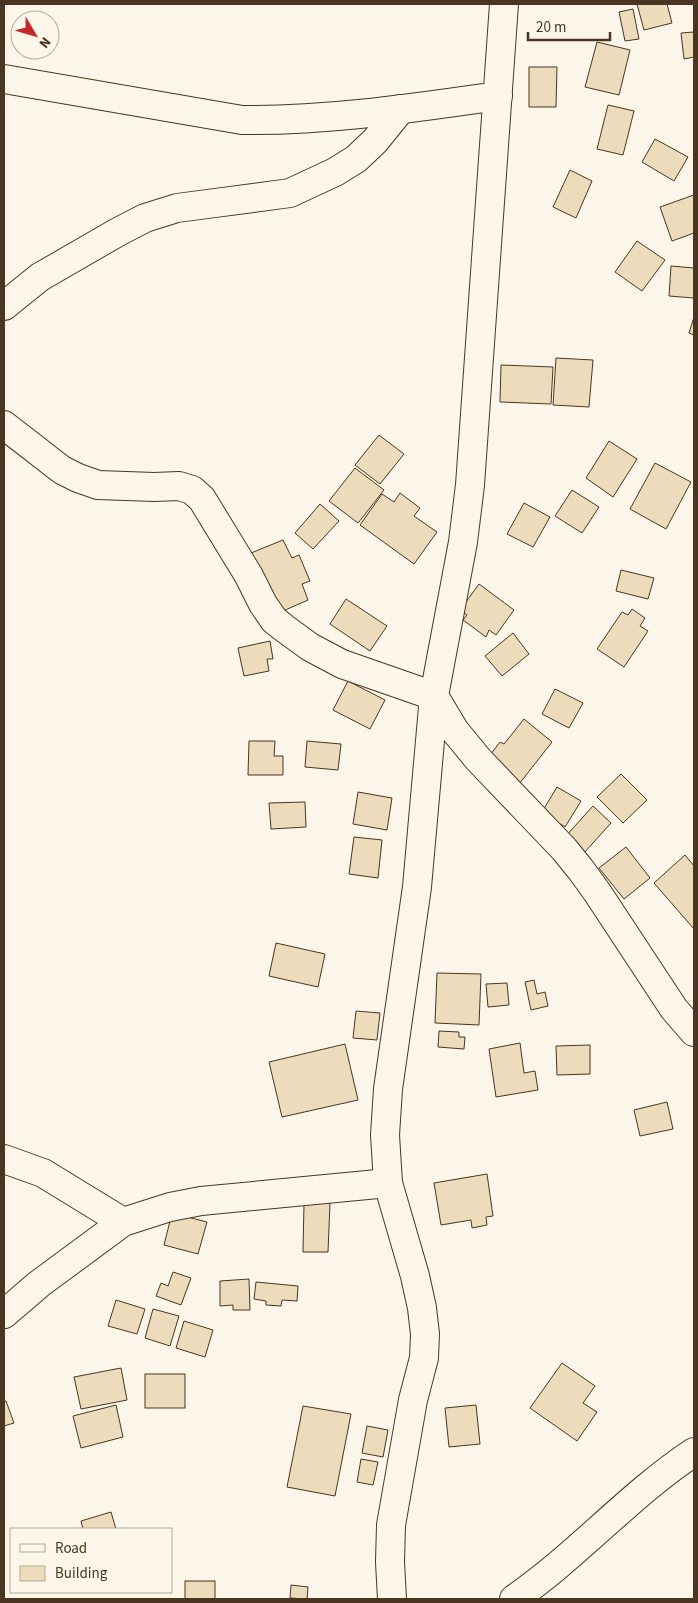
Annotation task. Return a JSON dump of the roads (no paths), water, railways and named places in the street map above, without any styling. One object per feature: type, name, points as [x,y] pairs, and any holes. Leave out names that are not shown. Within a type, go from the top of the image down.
[{"type":"street","points":[[392,1599],[391,1525],[413,1400],[424,1358],[425,1334],[415,1276],[388,1183],[385,1135],[388,1089],[417,888],[434,696],[463,542],[470,486],[504,4]]},
{"type":"street","points":[[4,79],[242,120],[278,120],[359,115],[498,96]]},
{"type":"street","points":[[4,306],[40,277],[145,218],[177,208],[290,193],[335,172],[356,159],[375,142],[401,110]]},
{"type":"street","points":[[4,425],[62,470],[98,485],[179,486],[192,490],[202,499],[274,620],[310,647],[342,664],[434,696],[455,730],[478,759],[581,870],[674,1010],[694,1032]]},
{"type":"street","points":[[4,1159],[43,1173],[123,1222]]},
{"type":"street","points":[[4,1314],[39,1284],[123,1222],[170,1207],[201,1201],[388,1183]]},
{"type":"street","points":[[514,1599],[537,1583],[657,1479],[694,1452]]}]
